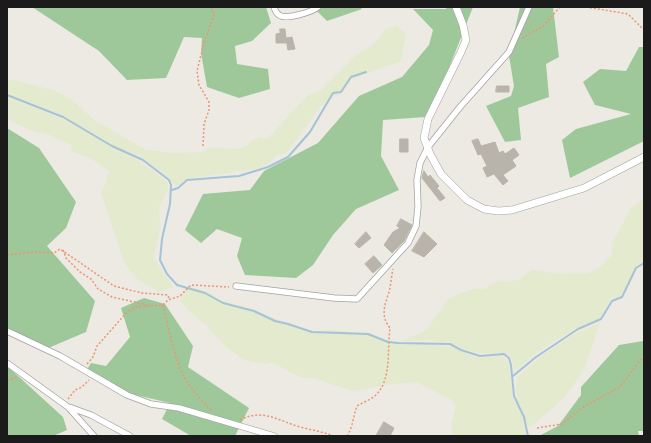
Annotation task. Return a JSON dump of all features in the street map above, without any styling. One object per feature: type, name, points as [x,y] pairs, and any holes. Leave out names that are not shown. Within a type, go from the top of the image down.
[{"type":"street","points":[[274,7],[278,15],[283,17],[312,12],[318,7]]},
{"type":"street","points":[[456,7],[463,25],[466,40],[428,119],[424,138],[436,165],[452,186],[473,204],[484,209],[498,211],[512,210],[584,188],[644,157]]},
{"type":"street","points":[[236,286],[334,298],[357,299],[408,243],[416,226],[418,207],[416,180],[420,163],[428,147],[465,101],[499,66],[509,52],[529,7]]},
{"type":"street","points":[[7,331],[84,369],[115,390],[151,404],[179,408],[274,436]]},
{"type":"street","points":[[7,364],[68,407],[94,436]]},
{"type":"street","points":[[68,407],[91,415],[130,436]]},
{"type":"path","points":[[204,146],[204,124],[209,102],[199,85],[197,71],[204,43],[214,15],[211,7]]},
{"type":"path","points":[[514,42],[542,27],[560,7]]},
{"type":"path","points":[[586,7],[628,14],[644,30]]},
{"type":"path","points":[[7,255],[34,252],[54,253],[60,249],[114,286],[142,293],[164,294],[168,295],[169,299]]},
{"type":"path","points":[[63,250],[66,258],[104,292],[112,297],[150,305]]},
{"type":"path","points":[[347,436],[352,427],[352,420],[357,406],[374,396],[382,388],[389,356],[388,340],[390,328],[384,319],[384,306],[393,269],[392,261]]},
{"type":"path","points":[[84,369],[93,358],[97,346],[127,312],[135,307],[163,305],[169,299],[180,296],[191,285],[224,288],[236,286]]},
{"type":"path","points":[[163,305],[173,346],[184,375],[192,389],[211,411],[223,420]]},
{"type":"path","points":[[537,428],[562,424],[585,406],[620,388],[640,360],[644,358]]},
{"type":"path","points":[[7,381],[22,375]]},
{"type":"path","points":[[68,407],[68,396],[75,390],[82,388],[93,376]]},
{"type":"path","points":[[233,423],[250,414],[274,416],[299,427],[334,436]]},
{"type":"green space","points":[[32,7],[266,7],[271,23],[252,41],[235,46],[237,64],[268,69],[270,89],[239,98],[207,87],[201,53],[202,38],[184,37],[166,78],[127,80],[99,51]]},
{"type":"green space","points":[[317,7],[360,7],[362,9],[327,21],[315,9]]},
{"type":"green space","points":[[447,7],[473,7],[449,68],[425,117],[383,120],[381,156],[399,190],[356,209],[333,235],[313,265],[296,278],[245,275],[237,256],[242,238],[217,229],[201,243],[185,230],[203,194],[250,190],[264,171],[318,143],[359,96],[402,77],[429,45],[433,30],[413,9],[446,9]]},
{"type":"green space","points":[[520,7],[553,7],[559,57],[546,64],[549,97],[518,108],[521,140],[505,142],[486,106],[511,96],[514,86],[509,56]]},
{"type":"green space","points":[[397,26],[406,33],[401,61],[351,79],[343,92],[333,97],[326,105],[321,105],[286,153],[276,156],[270,163],[260,168],[186,179],[176,187],[170,179],[140,156],[120,149],[57,113],[7,94],[7,79],[53,90],[71,99],[94,120],[146,150],[175,153],[203,152],[204,150],[211,148],[238,149],[247,146],[252,140],[259,137],[264,139],[269,137],[307,96],[320,91],[356,55],[374,44],[386,29]]},
{"type":"green space","points":[[639,47],[644,47],[644,141],[570,178],[562,140],[576,129],[631,114],[595,105],[583,82],[600,69],[626,71]]},
{"type":"green space","points":[[7,97],[63,119],[141,162],[165,180],[168,184],[168,190],[159,207],[160,228],[154,258],[173,287],[161,292],[151,288],[137,279],[124,262],[101,192],[106,183],[109,171],[92,159],[71,151],[72,145],[50,135],[29,130],[11,121],[7,118]]},
{"type":"green space","points":[[7,128],[39,148],[76,202],[66,228],[47,246],[95,301],[86,332],[46,349],[7,328]]},
{"type":"green space","points":[[644,199],[644,262],[635,269],[621,295],[616,299],[611,298],[600,318],[577,328],[550,344],[535,354],[515,371],[510,355],[502,353],[477,353],[458,347],[449,341],[443,343],[432,340],[402,341],[427,330],[447,300],[456,295],[474,289],[485,289],[500,281],[509,282],[520,279],[532,270],[560,274],[589,273],[601,266],[612,255],[613,242],[631,208]]},
{"type":"green space","points":[[195,288],[208,292],[220,300],[315,332],[330,330],[372,334],[391,344],[430,344],[451,347],[478,358],[502,355],[509,363],[513,399],[523,416],[527,436],[452,436],[452,423],[456,405],[450,399],[417,382],[392,384],[353,391],[316,379],[300,377],[272,362],[267,364],[246,360],[224,345],[207,326],[184,306],[180,300],[182,295],[187,289]]},
{"type":"green space","points":[[144,298],[165,304],[193,346],[188,367],[249,408],[235,436],[191,436],[162,419],[170,403],[123,392],[86,371],[91,363],[106,366],[130,337],[121,308]]},
{"type":"green space","points":[[600,323],[584,370],[564,398],[529,428],[517,398],[516,386],[518,376],[545,353],[574,334]]},
{"type":"green space","points":[[644,338],[644,431],[638,431],[639,436],[539,436],[558,426],[581,395],[581,387],[619,345],[643,341]]},
{"type":"green space","points":[[7,366],[63,417],[67,430],[53,436],[7,436]]},
{"type":"building","points":[[280,29],[285,29],[286,38],[292,37],[295,49],[288,50],[286,39],[286,43],[276,43],[276,34],[280,33]]},
{"type":"building","points":[[497,86],[509,86],[509,92],[496,92]]},
{"type":"building","points":[[400,139],[408,139],[408,152],[400,152]]},
{"type":"building","points":[[478,139],[481,146],[495,142],[499,153],[503,151],[505,154],[514,148],[519,155],[512,160],[516,166],[503,175],[508,181],[503,185],[494,174],[487,177],[483,168],[487,166],[481,154],[478,155],[472,141]]},
{"type":"building","points":[[424,171],[428,177],[430,175],[439,186],[437,188],[445,198],[440,201],[422,178]]},
{"type":"building","points":[[401,219],[412,225],[404,241],[392,253],[384,245],[393,232],[400,228],[397,226]]},
{"type":"building","points":[[366,232],[371,238],[359,248],[355,244]]},
{"type":"building","points":[[424,232],[437,244],[424,257],[412,251]]},
{"type":"building","points":[[374,256],[382,265],[373,273],[365,264]]},
{"type":"building","points":[[384,422],[394,428],[390,436],[376,436]]},
{"type":"waterway","points":[[172,190],[178,188],[187,180],[239,176],[268,167],[288,157],[310,132],[333,93],[341,92],[351,77],[366,72]]},
{"type":"waterway","points":[[7,95],[63,117],[112,146],[143,160],[169,180],[171,185],[170,204],[162,239],[160,260],[167,274],[177,285],[205,293],[223,303],[254,311],[275,321],[312,332],[368,334],[388,342],[398,343],[450,344],[461,350],[480,356],[504,354],[509,358],[514,396],[524,417],[528,436]]},
{"type":"waterway","points":[[513,376],[536,357],[578,329],[601,319],[612,301],[622,297],[636,268],[644,263]]}]
